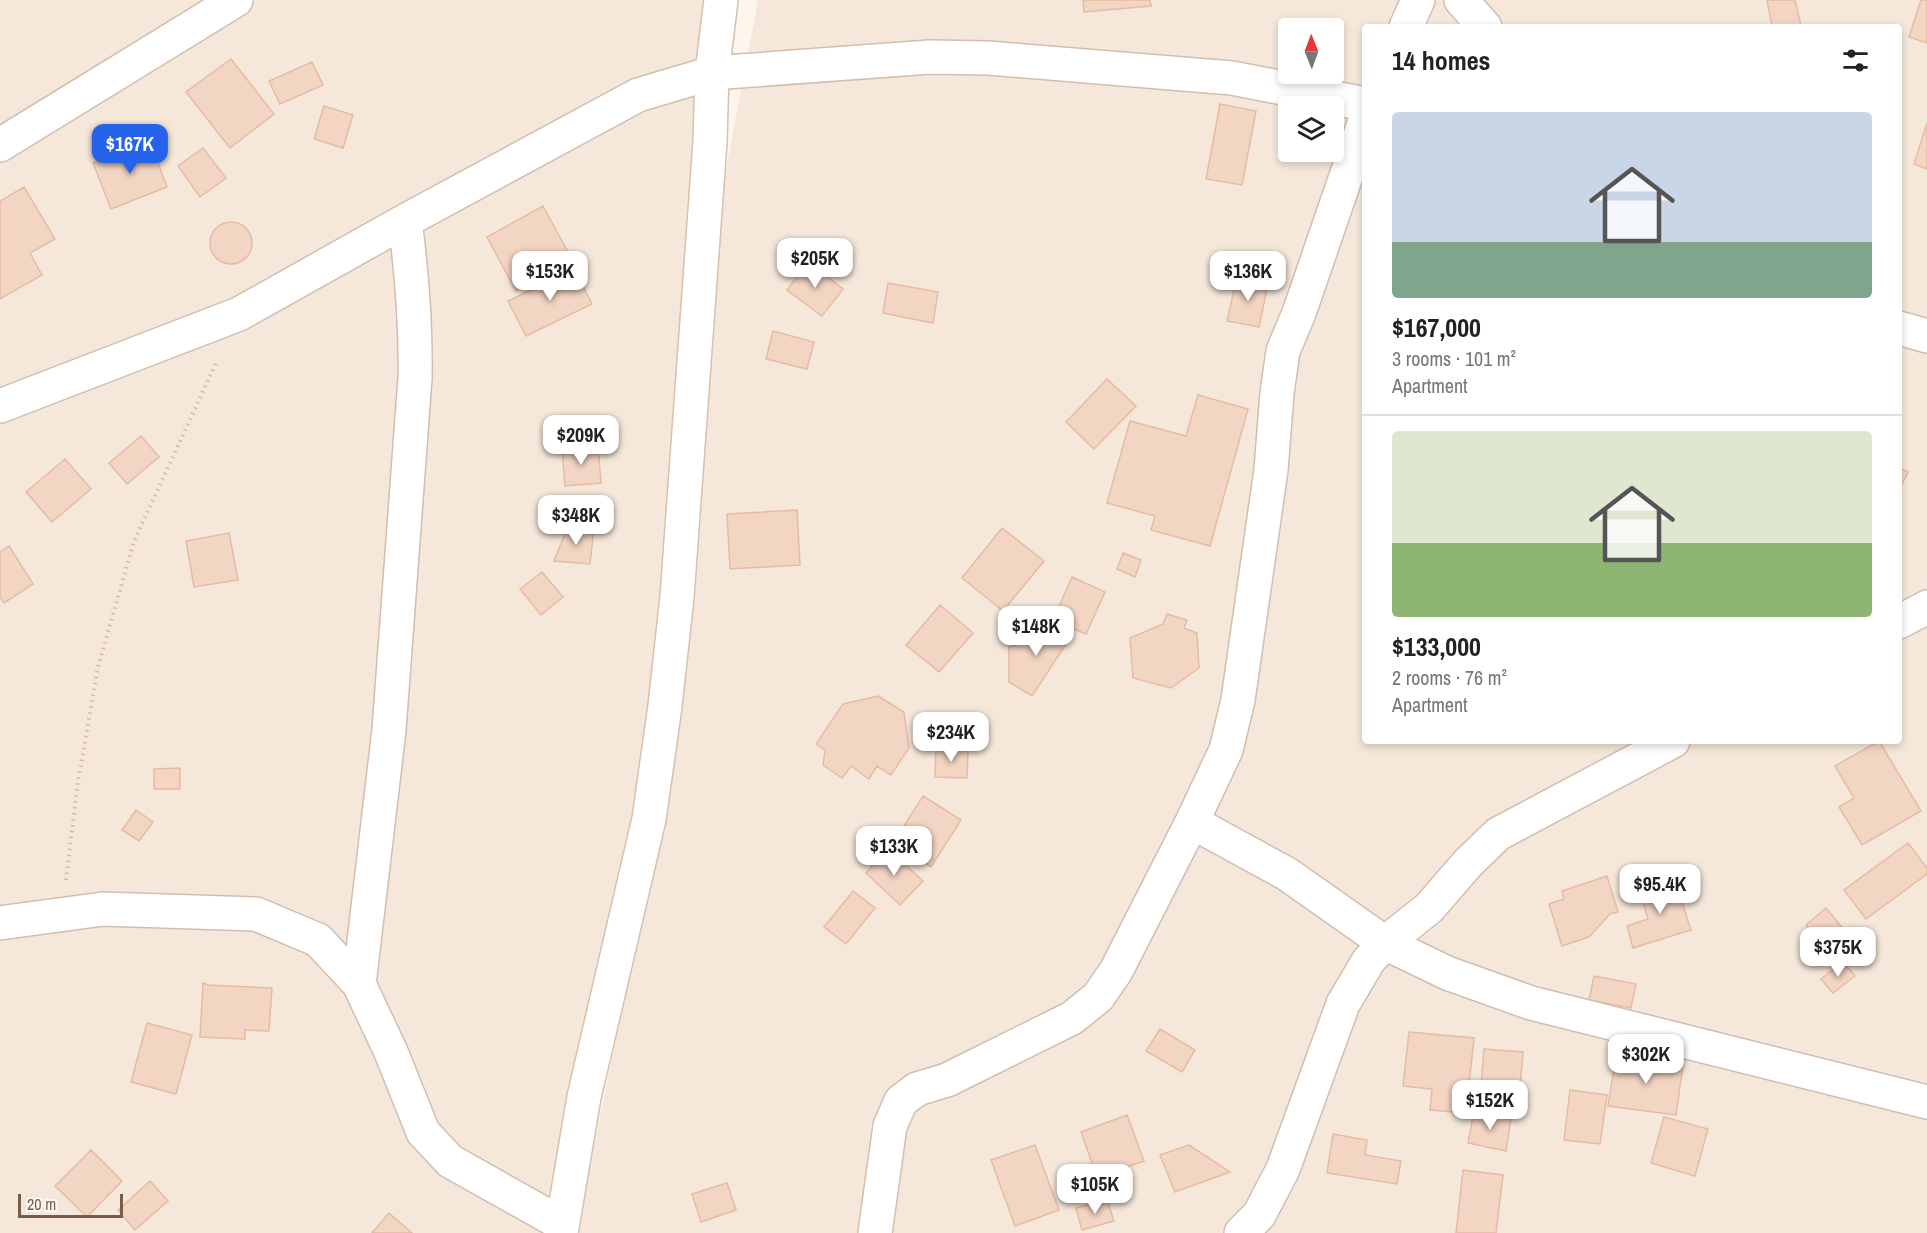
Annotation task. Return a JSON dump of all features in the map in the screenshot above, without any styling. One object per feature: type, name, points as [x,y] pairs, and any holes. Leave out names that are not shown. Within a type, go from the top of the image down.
[{"type":"street","points":[[0,145],[236,0]]},
{"type":"street","points":[[0,923],[103,909],[255,914],[318,940],[359,984],[391,1052],[423,1131],[450,1161],[561,1228],[584,1097],[649,819],[665,706],[678,585],[710,142],[712,73],[721,0]]},
{"type":"street","points":[[1407,24],[1418,0]]},
{"type":"street","points":[[1461,0],[1482,24]]},
{"type":"street","points":[[0,406],[239,314],[405,220],[638,95],[712,73],[930,57],[988,58],[1232,78],[1362,103]]},
{"type":"street","points":[[875,1233],[890,1126],[901,1101],[917,1089],[947,1080],[1072,1018],[1098,997],[1116,971],[1226,750],[1238,700],[1271,470],[1283,351],[1299,313],[1362,130]]},
{"type":"street","points":[[359,984],[389,730],[415,378],[414,290],[405,220]]},
{"type":"street","points":[[1902,329],[1927,336]]},
{"type":"street","points":[[1902,620],[1927,607]]},
{"type":"street","points":[[1241,1233],[1259,1215],[1283,1169],[1343,1004],[1370,960],[1385,943],[1429,908],[1468,862],[1498,834],[1667,744]]},
{"type":"street","points":[[1192,822],[1287,874],[1385,943],[1447,973],[1531,1003],[1927,1102]]},
{"type":"path","points":[[62,914],[78,782],[98,667],[134,541],[239,314]]},
{"type":"shaded area","points":[[0,0],[721,0],[698,319],[758,0],[1927,0],[1927,1233],[576,1233],[669,780],[677,597],[561,1233],[0,1233]]},
{"type":"building","points":[[1083,0],[1150,0],[1151,6],[1084,12]]},
{"type":"building","points":[[1767,0],[1795,0],[1801,24],[1771,24]]},
{"type":"building","points":[[1921,0],[1927,0],[1927,43],[1909,37]]},
{"type":"building","points":[[231,59],[274,114],[230,148],[186,92]]},
{"type":"building","points":[[312,62],[323,85],[280,104],[269,81]]},
{"type":"building","points":[[1220,104],[1256,111],[1242,185],[1206,179]]},
{"type":"building","points":[[324,106],[353,115],[343,148],[314,139]]},
{"type":"building","points":[[1927,123],[1927,169],[1914,164]]},
{"type":"building","points":[[150,141],[167,187],[111,209],[93,163]]},
{"type":"building","points":[[203,148],[226,178],[200,197],[178,166]]},
{"type":"building","points":[[24,187],[55,239],[30,253],[42,275],[0,299],[0,201]]},
{"type":"building","points":[[543,206],[569,254],[540,269],[544,277],[516,291],[487,237]]},
{"type":"building","points":[[231,222],[239,223],[246,228],[251,235],[251,251],[246,258],[239,263],[231,264],[223,263],[216,258],[211,251],[210,243],[211,235],[216,228],[223,223]]},
{"type":"building","points":[[808,262],[843,289],[822,316],[787,290]]},
{"type":"building","points":[[574,269],[592,304],[526,336],[508,301]]},
{"type":"building","points":[[1237,277],[1268,284],[1259,327],[1227,321]]},
{"type":"building","points":[[888,283],[938,292],[933,323],[883,313]]},
{"type":"building","points":[[773,331],[814,342],[807,369],[766,359]]},
{"type":"building","points":[[1107,379],[1136,406],[1094,449],[1066,422]]},
{"type":"building","points":[[1198,395],[1248,409],[1210,546],[1151,530],[1155,516],[1107,503],[1130,421],[1186,436]]},
{"type":"building","points":[[141,436],[159,457],[127,484],[109,463]]},
{"type":"building","points":[[598,446],[601,483],[565,486],[562,448]]},
{"type":"building","points":[[65,459],[91,489],[52,522],[26,492]]},
{"type":"building","points":[[1902,469],[1908,472],[1902,484]]},
{"type":"building","points":[[797,510],[800,565],[730,569],[727,514]]},
{"type":"building","points":[[568,526],[594,528],[590,564],[554,561]]},
{"type":"building","points":[[1002,528],[1044,561],[1003,611],[962,578]]},
{"type":"building","points":[[229,533],[238,580],[194,587],[186,541]]},
{"type":"building","points":[[9,546],[33,584],[4,603],[0,597],[0,552]]},
{"type":"building","points":[[1123,553],[1141,560],[1135,577],[1117,569]]},
{"type":"building","points":[[542,572],[563,597],[541,615],[520,589]]},
{"type":"building","points":[[1072,577],[1105,592],[1086,634],[1053,620]]},
{"type":"building","points":[[940,605],[973,633],[939,672],[906,645]]},
{"type":"building","points":[[1167,614],[1187,620],[1184,628],[1197,633],[1199,668],[1171,688],[1133,678],[1130,638],[1163,624]]},
{"type":"building","points":[[1045,619],[1072,635],[1032,696],[1009,682],[1009,647],[1031,640]]},
{"type":"building","points":[[878,696],[904,712],[909,748],[891,775],[877,766],[869,779],[851,766],[842,778],[823,765],[825,750],[816,744],[843,704]]},
{"type":"building","points":[[1874,744],[1881,744],[1921,811],[1862,845],[1839,807],[1854,798],[1835,766]]},
{"type":"building","points":[[936,747],[968,749],[967,778],[935,777]]},
{"type":"building","points":[[180,768],[180,789],[154,789],[154,769]]},
{"type":"building","points":[[923,796],[961,820],[931,867],[893,843]]},
{"type":"building","points":[[136,810],[153,822],[139,841],[122,830]]},
{"type":"building","points":[[1908,843],[1927,868],[1927,874],[1866,919],[1844,890]]},
{"type":"building","points":[[888,849],[923,881],[900,905],[866,873]]},
{"type":"building","points":[[1607,876],[1618,912],[1610,914],[1589,937],[1562,946],[1549,904],[1564,899],[1562,891]]},
{"type":"building","points":[[1674,878],[1691,930],[1633,948],[1627,926],[1648,919],[1639,889]]},
{"type":"building","points":[[853,891],[875,908],[846,944],[824,927]]},
{"type":"building","points":[[1826,908],[1854,942],[1834,959],[1806,925]]},
{"type":"building","points":[[1843,962],[1855,976],[1833,993],[1821,979]]},
{"type":"building","points":[[1594,976],[1636,984],[1631,1008],[1589,1000]]},
{"type":"building","points":[[203,983],[272,988],[269,1031],[245,1030],[245,1039],[200,1037]]},
{"type":"building","points":[[147,1023],[192,1035],[176,1094],[131,1082]]},
{"type":"building","points":[[1160,1029],[1195,1050],[1182,1072],[1146,1051]]},
{"type":"building","points":[[1409,1032],[1474,1038],[1466,1113],[1430,1110],[1432,1089],[1403,1086]]},
{"type":"building","points":[[1484,1049],[1523,1052],[1519,1100],[1480,1097]]},
{"type":"building","points":[[1616,1055],[1683,1065],[1676,1115],[1608,1106]]},
{"type":"building","points":[[1570,1090],[1607,1095],[1600,1144],[1564,1140]]},
{"type":"building","points":[[1474,1111],[1511,1118],[1506,1151],[1468,1143]]},
{"type":"building","points":[[1127,1115],[1144,1161],[1097,1177],[1081,1132]]},
{"type":"building","points":[[1664,1117],[1708,1129],[1695,1176],[1651,1163]]},
{"type":"building","points":[[1333,1134],[1367,1140],[1365,1155],[1401,1161],[1397,1184],[1327,1173]]},
{"type":"building","points":[[1035,1145],[1059,1210],[1015,1226],[991,1160]]},
{"type":"building","points":[[1189,1145],[1230,1172],[1175,1192],[1160,1155]]},
{"type":"building","points":[[91,1150],[122,1181],[87,1217],[55,1186]]},
{"type":"building","points":[[1463,1170],[1503,1175],[1496,1233],[1456,1233]]},
{"type":"building","points":[[150,1181],[168,1201],[135,1230],[118,1210]]},
{"type":"building","points":[[727,1183],[736,1210],[701,1222],[692,1194]]},
{"type":"building","points":[[1107,1199],[1114,1221],[1082,1230],[1076,1208]]},
{"type":"building","points":[[389,1213],[412,1233],[372,1233]]}]
